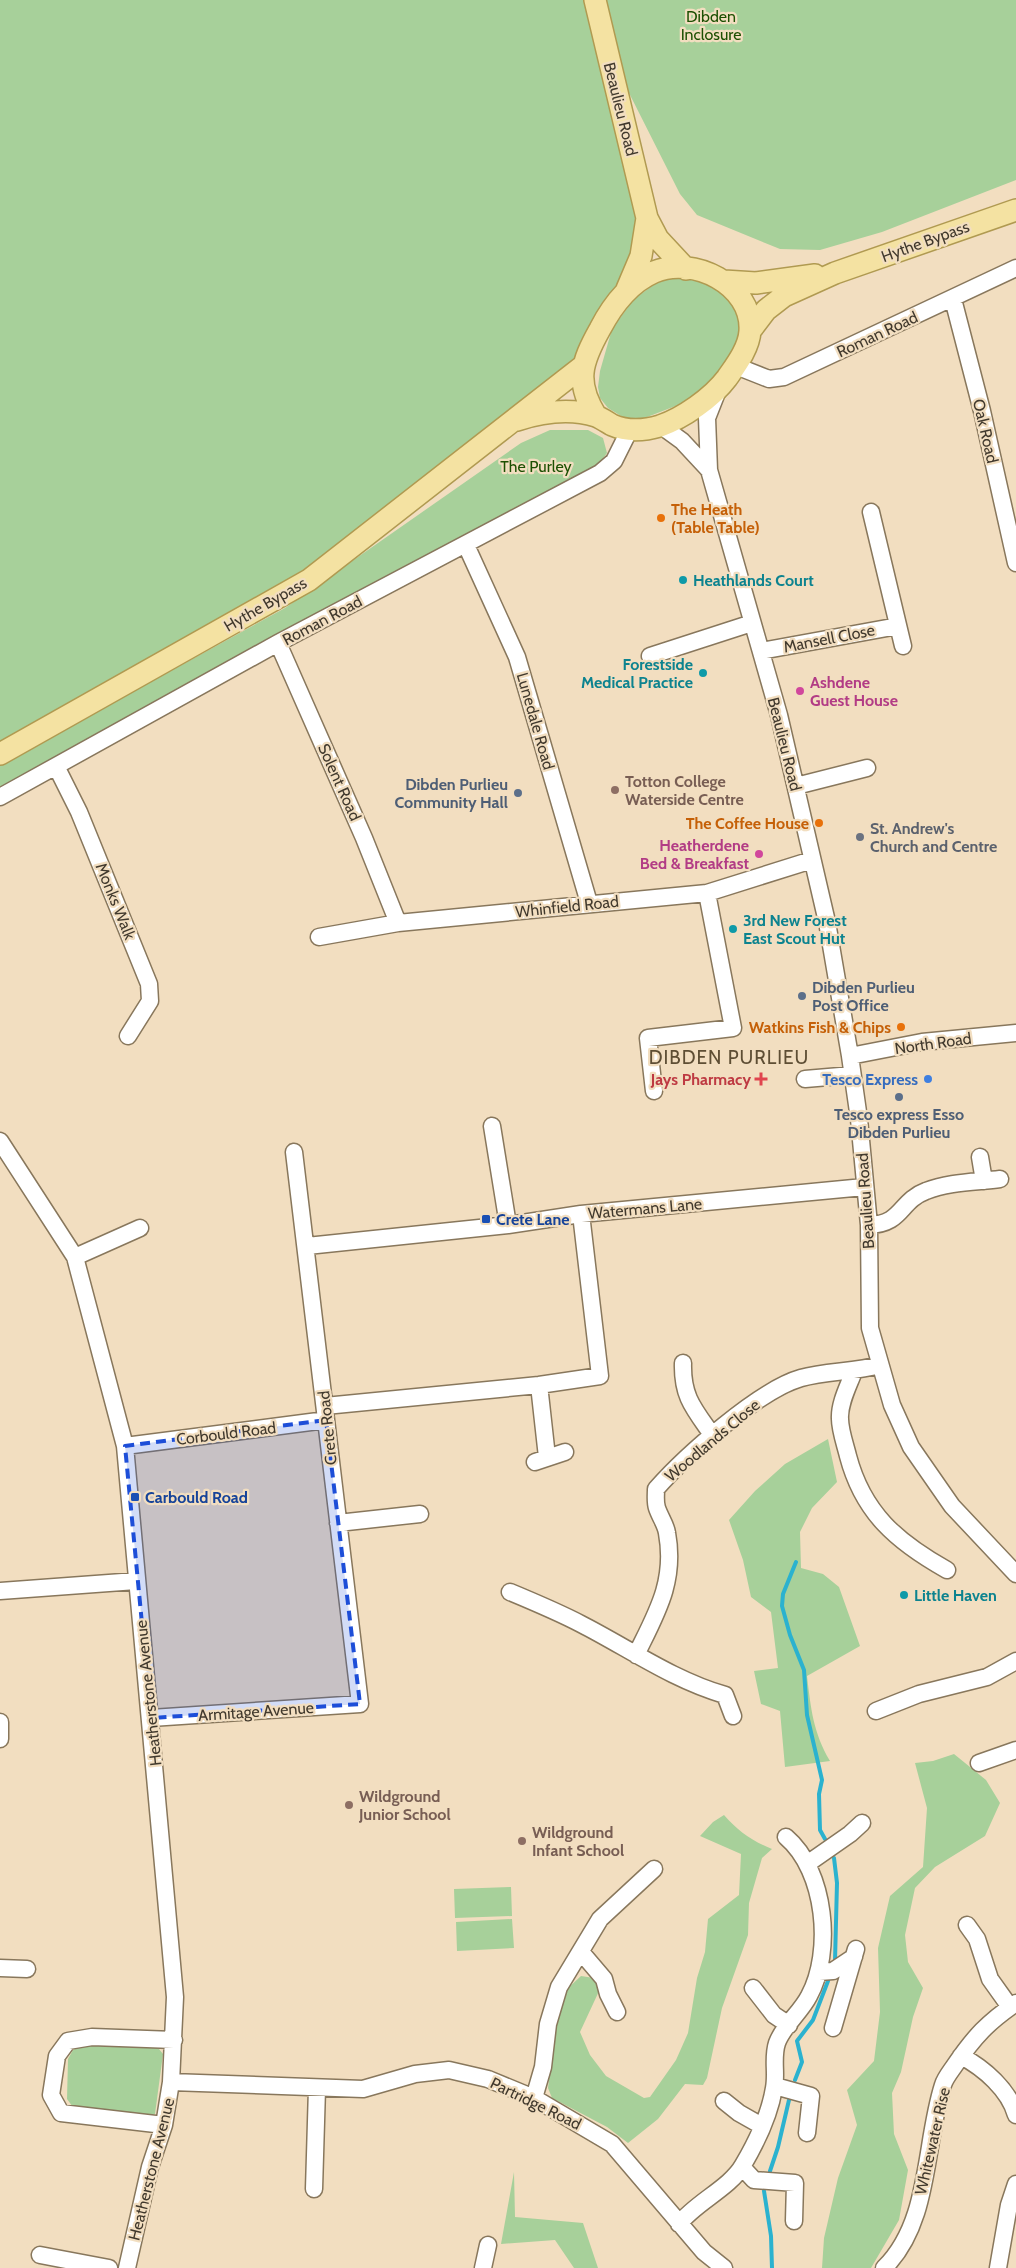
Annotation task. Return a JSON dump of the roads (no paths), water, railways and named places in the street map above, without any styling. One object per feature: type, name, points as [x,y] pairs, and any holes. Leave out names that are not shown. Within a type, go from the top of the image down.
[{"type":"main road","name":"Beaulieu Road","points":[[595,0],[647,218],[658,239],[686,269]]},
{"type":"main road","name":"Hythe Bypass","points":[[750,331],[766,310],[784,296],[835,273],[1016,210]]},
{"type":"main road","name":"Beaulieu Road","points":[[627,290],[643,249],[647,218]]},
{"type":"main road","points":[[686,269],[700,270],[724,280],[745,305],[750,331],[747,345],[736,366],[719,388],[688,411],[660,425],[629,431],[596,416],[586,399],[582,384],[583,366],[600,327],[627,290],[655,272],[686,269]]},
{"type":"main road","name":"Hythe Bypass","points":[[724,280],[756,283],[835,273]]},
{"type":"main road","name":"Hythe Bypass","points":[[0,754],[310,580],[583,366]]},
{"type":"main road","name":"Hythe Bypass","points":[[508,423],[537,414],[556,412],[596,416]]},
{"type":"street","name":"Roman Road","points":[[736,366],[769,379],[784,377],[1016,268]]},
{"type":"street","name":"Oak Road","points":[[953,299],[982,411],[1016,563]]},
{"type":"street","name":"Beaulieu Road","points":[[719,388],[707,418],[708,470],[779,714],[827,922],[859,1120],[869,1225],[870,1328],[892,1405],[911,1447],[952,1506],[1016,1574]]},
{"type":"street","name":"Beaulieu Road","points":[[660,425],[682,441],[708,470]]},
{"type":"street","name":"Roman Road","points":[[0,797],[278,643],[600,473],[614,461],[629,431]]},
{"type":"street","name":"Mansell Close","points":[[872,512],[903,646]]},
{"type":"street","name":"Lunedale Road","points":[[466,545],[517,657],[589,903]]},
{"type":"street","points":[[650,656],[752,623]]},
{"type":"street","name":"Mansell Close","points":[[761,651],[898,626]]},
{"type":"street","name":"Solent Road","points":[[278,643],[364,838],[398,924]]},
{"type":"street","name":"Monks Walk","points":[[56,766],[79,812],[149,984],[150,1001],[128,1036]]},
{"type":"street","points":[[796,786],[867,768]]},
{"type":"street","name":"Whinfield Road","points":[[319,937],[398,924],[589,903],[708,893],[812,860]]},
{"type":"street","points":[[654,1091],[648,1038],[733,1028],[708,893]]},
{"type":"street","name":"North Road","points":[[850,1056],[922,1042],[1016,1033]]},
{"type":"street","points":[[805,1079],[852,1075]]},
{"type":"street","points":[[492,1126],[508,1224]]},
{"type":"street","name":"Heatherstone Avenue","points":[[0,1141],[75,1257],[125,1446],[136,1582],[152,1718],[174,1975],[174,2040],[171,2082],[164,2125],[150,2167],[127,2268]]},
{"type":"street","name":"Crete Road","points":[[294,1152],[307,1246],[360,1704]]},
{"type":"street","points":[[869,1225],[883,1225],[894,1220],[905,1205],[927,1190],[992,1180],[980,1157]]},
{"type":"street","name":"Watermans Lane","points":[[307,1246],[581,1214],[864,1187]]},
{"type":"street","points":[[326,1413],[600,1376],[581,1214]]},
{"type":"street","points":[[75,1257],[140,1228]]},
{"type":"street","points":[[683,1363],[683,1383],[691,1405],[713,1436]]},
{"type":"street","name":"Woodlands Close","points":[[636,1656],[659,1610],[668,1582],[670,1556],[667,1531],[656,1506],[656,1489],[673,1469],[768,1394],[800,1378],[854,1371],[880,1365]]},
{"type":"street","points":[[854,1371],[846,1392],[840,1418],[852,1473],[868,1504],[883,1525],[923,1557],[947,1570]]},
{"type":"street","points":[[539,1385],[541,1460],[565,1452]]},
{"type":"street","name":"Corbould Road","points":[[125,1446],[326,1413]]},
{"type":"street","points":[[338,1523],[420,1514]]},
{"type":"street","points":[[0,1591],[136,1582]]},
{"type":"street","points":[[510,1592],[582,1624],[636,1656],[686,1680],[726,1695],[734,1716]]},
{"type":"street","points":[[876,1711],[919,1694],[953,1688],[987,1677],[1016,1661]]},
{"type":"street","name":"Armitage Avenue","points":[[152,1718],[360,1704]]},
{"type":"street","points":[[0,1722],[0,1739]]},
{"type":"street","points":[[979,1764],[1016,1750]]},
{"type":"street","points":[[807,1864],[850,1834],[862,1823]]},
{"type":"street","points":[[679,2224],[689,2211],[742,2167],[762,2126],[775,2086],[773,2068],[777,2042],[809,1996],[819,1972],[822,1912],[817,1887],[797,1846],[786,1837]]},
{"type":"street","points":[[534,2098],[543,2067],[548,2024],[559,1987],[600,1919],[654,1869]]},
{"type":"street","points":[[967,1925],[977,1939],[990,1979],[1013,2005]]},
{"type":"street","points":[[581,1952],[604,1979],[608,1994],[617,2012]]},
{"type":"street","points":[[819,1972],[833,1971],[855,1953],[834,2028]]},
{"type":"street","points":[[0,1968],[27,1969]]},
{"type":"street","points":[[753,1988],[774,2015],[789,2026]]},
{"type":"street","name":"Whitewater Rise","points":[[884,2268],[896,2256],[914,2220],[944,2082],[964,2050],[983,2028],[1013,2005]]},
{"type":"street","points":[[164,2125],[61,2113],[52,2095],[57,2056],[68,2041],[92,2037],[174,2040]]},
{"type":"street","points":[[962,2056],[978,2066],[1006,2092],[1016,2115]]},
{"type":"street","name":"Partridge Road","points":[[171,2082],[363,2089],[415,2074],[449,2070],[488,2079],[534,2098],[612,2144],[704,2252],[724,2268]]},
{"type":"street","points":[[775,2086],[811,2096],[807,2133]]},
{"type":"street","points":[[314,2189],[317,2088]]},
{"type":"street","points":[[724,2101],[739,2113],[762,2126]]},
{"type":"street","points":[[742,2167],[754,2180],[795,2183],[794,2221]]},
{"type":"street","points":[[998,2268],[1009,2205],[1016,2184]]},
{"type":"street","points":[[483,2268],[488,2245]]},
{"type":"street","points":[[40,2255],[109,2268]]},
{"type":"waterway","points":[[796,1562],[783,1594],[782,1606],[790,1635],[804,1670],[807,1715],[822,1780],[819,1794],[820,1830],[825,1839]]},
{"type":"waterway","points":[[834,1858],[837,1883],[835,1961]]},
{"type":"waterway","points":[[795,2080],[802,2062],[797,2041],[813,2020],[828,1981]]},
{"type":"waterway","points":[[770,2171],[778,2147],[789,2100]]},
{"type":"waterway","points":[[764,2191],[771,2236],[772,2268]]},
{"type":"place","name":"The Heath (Table Table)","points":[[661,518]]},
{"type":"place","name":"Heathlands Court","points":[[683,580]]},
{"type":"place","name":"Forestside Medical Practice","points":[[703,673]]},
{"type":"place","name":"Ashdene Guest House","points":[[800,691]]},
{"type":"place","name":"Totton College Waterside Centre","points":[[615,790]]},
{"type":"place","name":"Dibden Purlieu Community Hall","points":[[518,793]]},
{"type":"place","name":"The Coffee House","points":[[819,823]]},
{"type":"place","name":"St. Andrew's Church and Centre","points":[[860,837]]},
{"type":"place","name":"Heatherdene Bed & Breakfast","points":[[759,854]]},
{"type":"place","name":"3rd New Forest East Scout Hut","points":[[733,929]]},
{"type":"place","name":"Dibden Purlieu Post Office","points":[[802,996]]},
{"type":"place","name":"Watkins Fish & Chips","points":[[901,1027]]},
{"type":"place","name":"Jays Pharmacy","points":[[761,1079]]},
{"type":"place","name":"Tesco Express","points":[[928,1079]]},
{"type":"place","name":"Tesco express Esso Dibden Purlieu","points":[[899,1097]]},
{"type":"place","name":"Crete Lane","points":[[486,1219]]},
{"type":"place","name":"Carbould Road","points":[[135,1497]]},
{"type":"place","name":"Little Haven","points":[[904,1595]]},
{"type":"place","name":"Wildground Junior School","points":[[349,1805]]},
{"type":"place","name":"Wildground Infant School","points":[[522,1841]]},
{"type":"district","name":"DIBDEN PURLIEU","points":[[729,1057]]},
{"type":"park label","name":"Dibden Inclosure","points":[[711,25]]},
{"type":"park label","name":"The Purley","points":[[536,466]]}]
